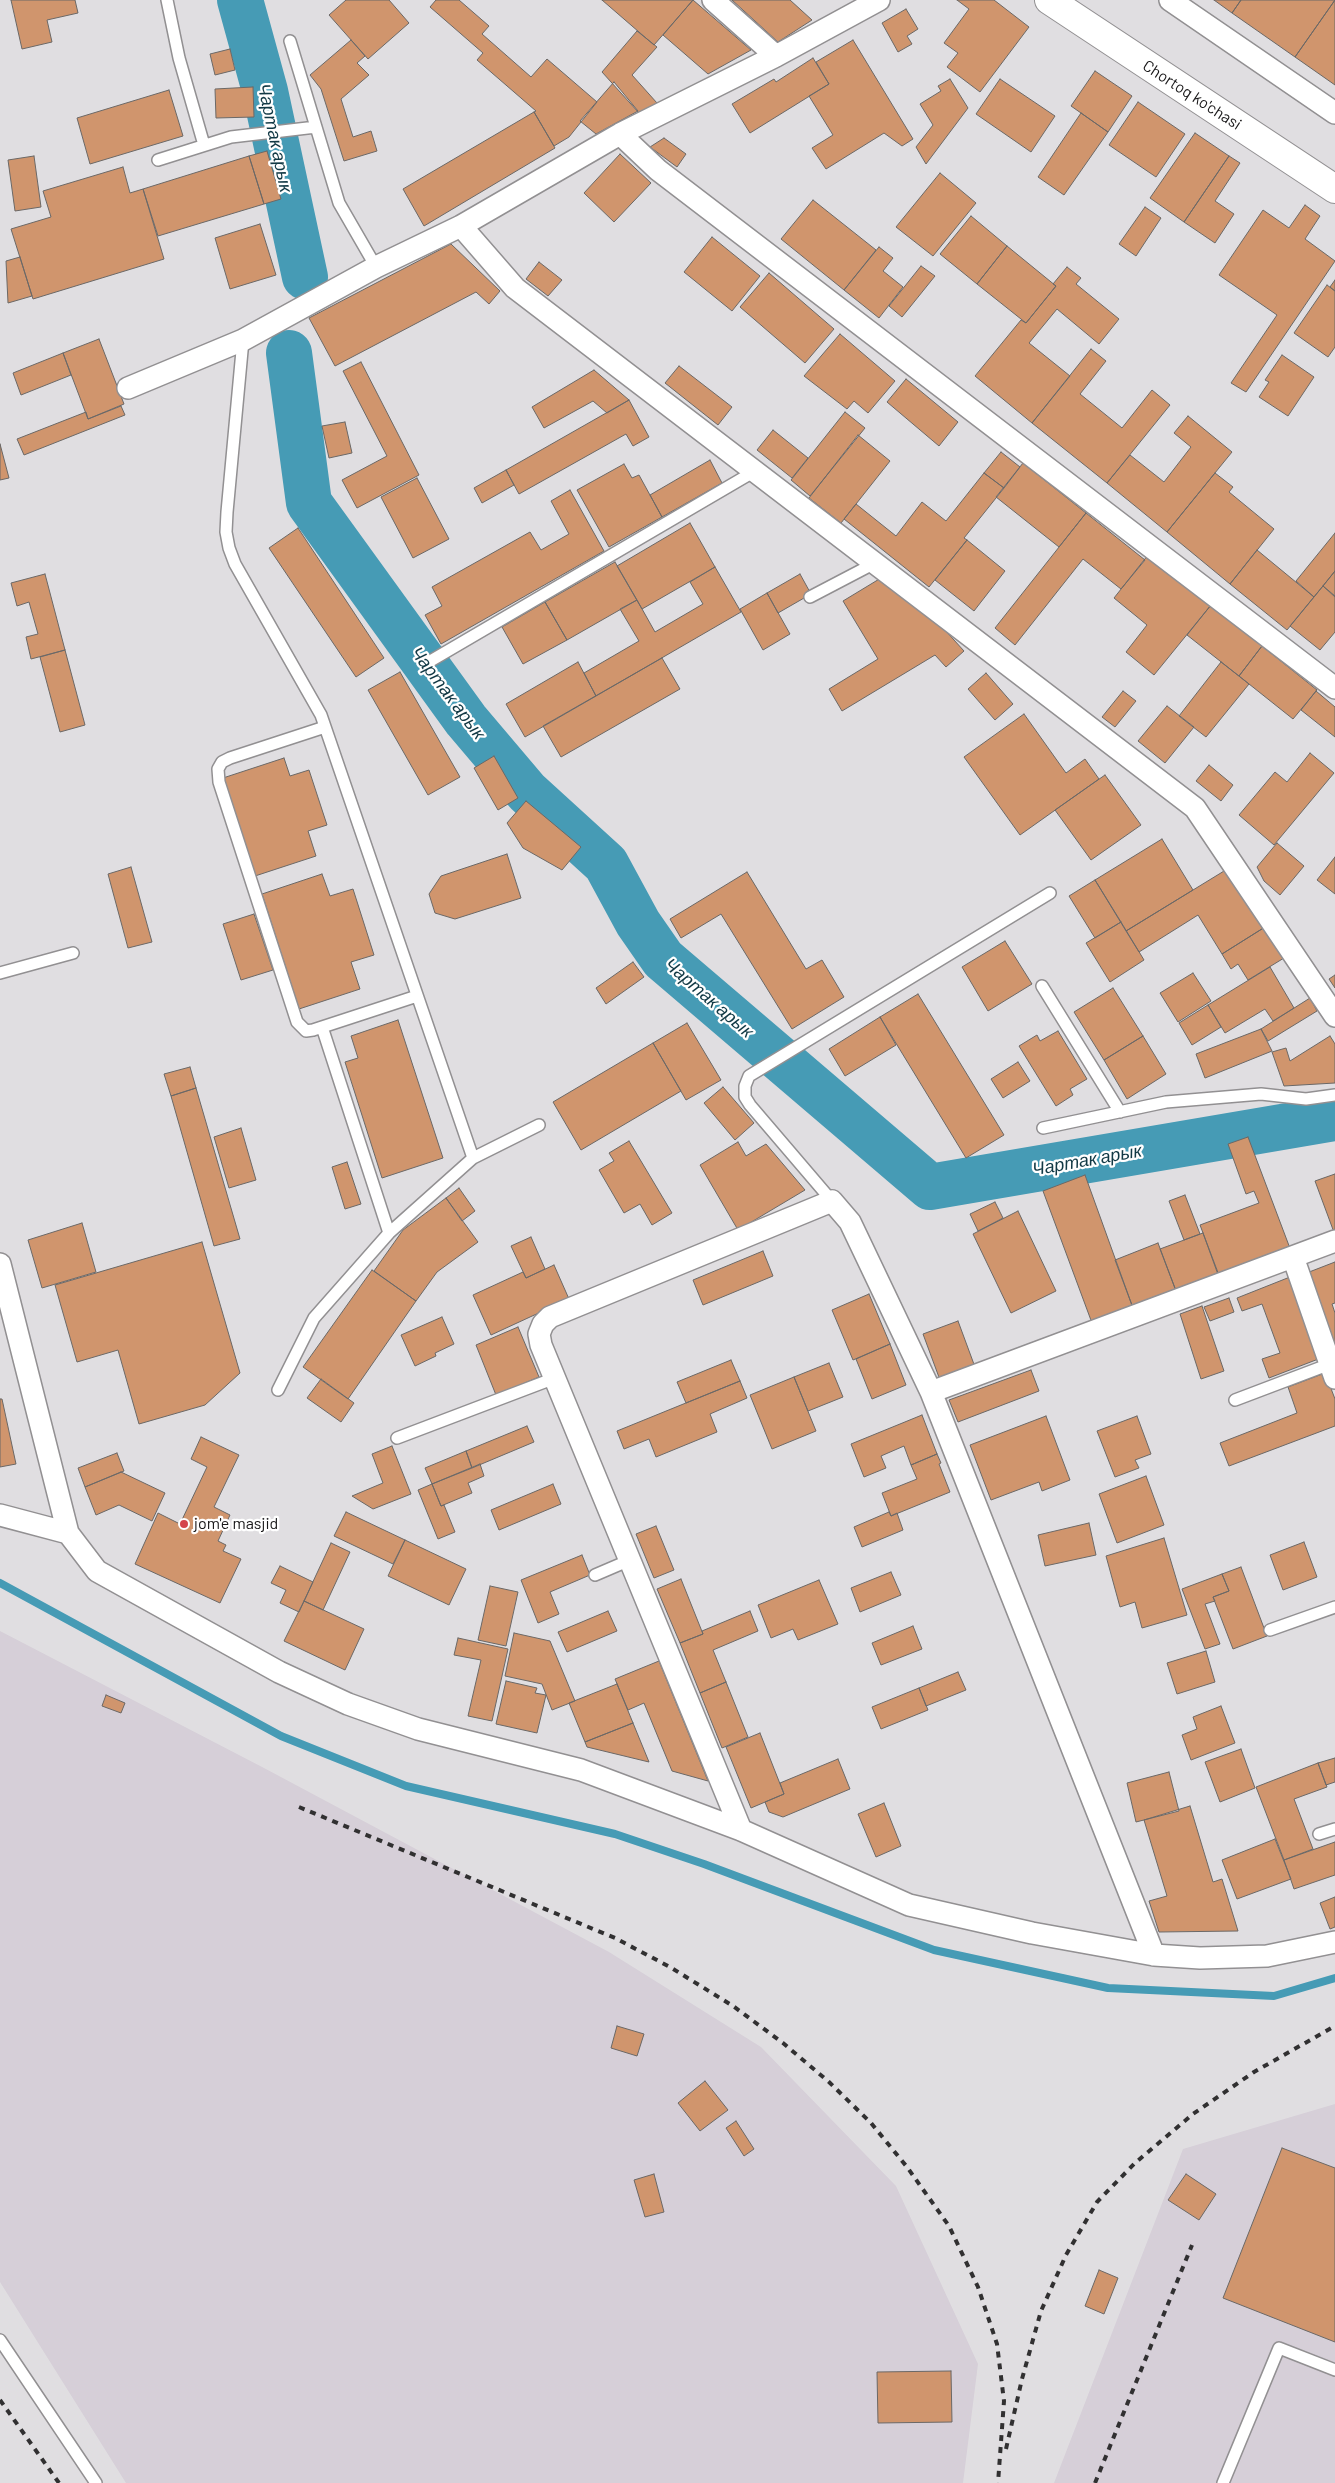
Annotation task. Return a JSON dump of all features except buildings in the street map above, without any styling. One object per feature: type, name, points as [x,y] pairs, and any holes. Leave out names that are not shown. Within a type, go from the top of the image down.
[{"type":"street","points":[[712,0],[776,56]]},
{"type":"street","points":[[128,388],[243,340],[376,267],[461,226],[620,134],[776,56],[879,0]]},
{"type":"street","name":"Chortoq ko'chasi","points":[[1049,0],[1335,189]]},
{"type":"street","points":[[1170,0],[1335,113]]},
{"type":"street","points":[[620,134],[658,170],[1335,688]]},
{"type":"street","points":[[461,226],[515,288],[1195,808],[1335,1016]]},
{"type":"street","points":[[741,1830],[541,1345],[539,1334],[543,1324],[550,1317],[832,1201],[850,1222],[931,1392],[1154,1955]]},
{"type":"street","points":[[931,1392],[1335,1241]]},
{"type":"street","points":[[1293,1257],[1333,1371]]},
{"type":"street","points":[[0,1264],[68,1533],[97,1571],[279,1672],[348,1704],[418,1729],[581,1770],[741,1830],[909,1905],[1032,1933],[1154,1955],[1200,1958],[1268,1956],[1335,1942]]},
{"type":"street","points":[[0,1515],[68,1533]]},
{"type":"lane","points":[[167,0],[179,58],[204,145]]},
{"type":"lane","points":[[290,41],[339,202],[376,267]]},
{"type":"lane","points":[[158,160],[231,137],[316,127]]},
{"type":"lane","points":[[243,340],[227,512],[226,532],[229,548],[235,564],[325,727],[473,1158]]},
{"type":"lane","points":[[427,663],[755,471]]},
{"type":"lane","points":[[810,597],[875,563]]},
{"type":"lane","points":[[325,727],[230,758],[222,762],[218,770],[219,782],[297,1022],[306,1031],[417,996]]},
{"type":"lane","points":[[832,1201],[750,1105],[745,1097],[749,1076],[1050,893]]},
{"type":"lane","points":[[0,973],[73,953]]},
{"type":"lane","points":[[1042,986],[1120,1112]]},
{"type":"lane","points":[[322,1027],[390,1233]]},
{"type":"lane","points":[[1043,1128],[1166,1102],[1261,1094],[1306,1099],[1335,1095]]},
{"type":"lane","points":[[278,1390],[314,1318],[390,1233],[473,1158],[539,1125]]},
{"type":"lane","points":[[1235,1400],[1333,1371]]},
{"type":"lane","points":[[397,1438],[555,1378]]},
{"type":"lane","points":[[595,1575],[630,1560]]},
{"type":"lane","points":[[1270,1630],[1335,1607]]},
{"type":"lane","points":[[1319,1834],[1335,1829]]},
{"type":"lane","points":[[0,2340],[96,2483]]},
{"type":"lane","points":[[1223,2483],[1280,2348],[1335,2370]]},
{"type":"shaded area","points":[[0,1631],[264,1768],[609,1952],[761,2047],[896,2186],[978,2364],[963,2483],[126,2483],[0,2282]]},
{"type":"shaded area","points":[[1335,2104],[1335,2483],[1054,2483],[1183,2149]]},
{"type":"waterway","name":"Чартак арык","points":[[240,0],[265,91],[305,277]]},
{"type":"waterway","name":"Чартак арык","points":[[289,353],[309,503],[466,720],[527,792],[606,864],[638,923],[663,959],[930,1187],[1335,1118]]},
{"type":"waterway","points":[[0,1583],[281,1736],[406,1786],[615,1834],[704,1864],[934,1950],[1108,1988],[1274,1996],[1335,1978]]},
{"type":"railway","points":[[299,1807],[615,1938],[670,1967],[733,2006],[783,2043],[829,2082],[871,2123],[907,2167],[949,2226],[978,2287],[997,2344],[1004,2401],[998,2483]]},
{"type":"railway","points":[[1006,2449],[1022,2379],[1041,2311],[1066,2255],[1097,2202],[1135,2163],[1193,2114],[1254,2072],[1335,2026]]},
{"type":"railway","points":[[1095,2483],[1192,2245]]},
{"type":"railway","points":[[0,2400],[59,2483]]},
{"type":"place","name":"jom'e masjid","points":[[184,1524]]}]
